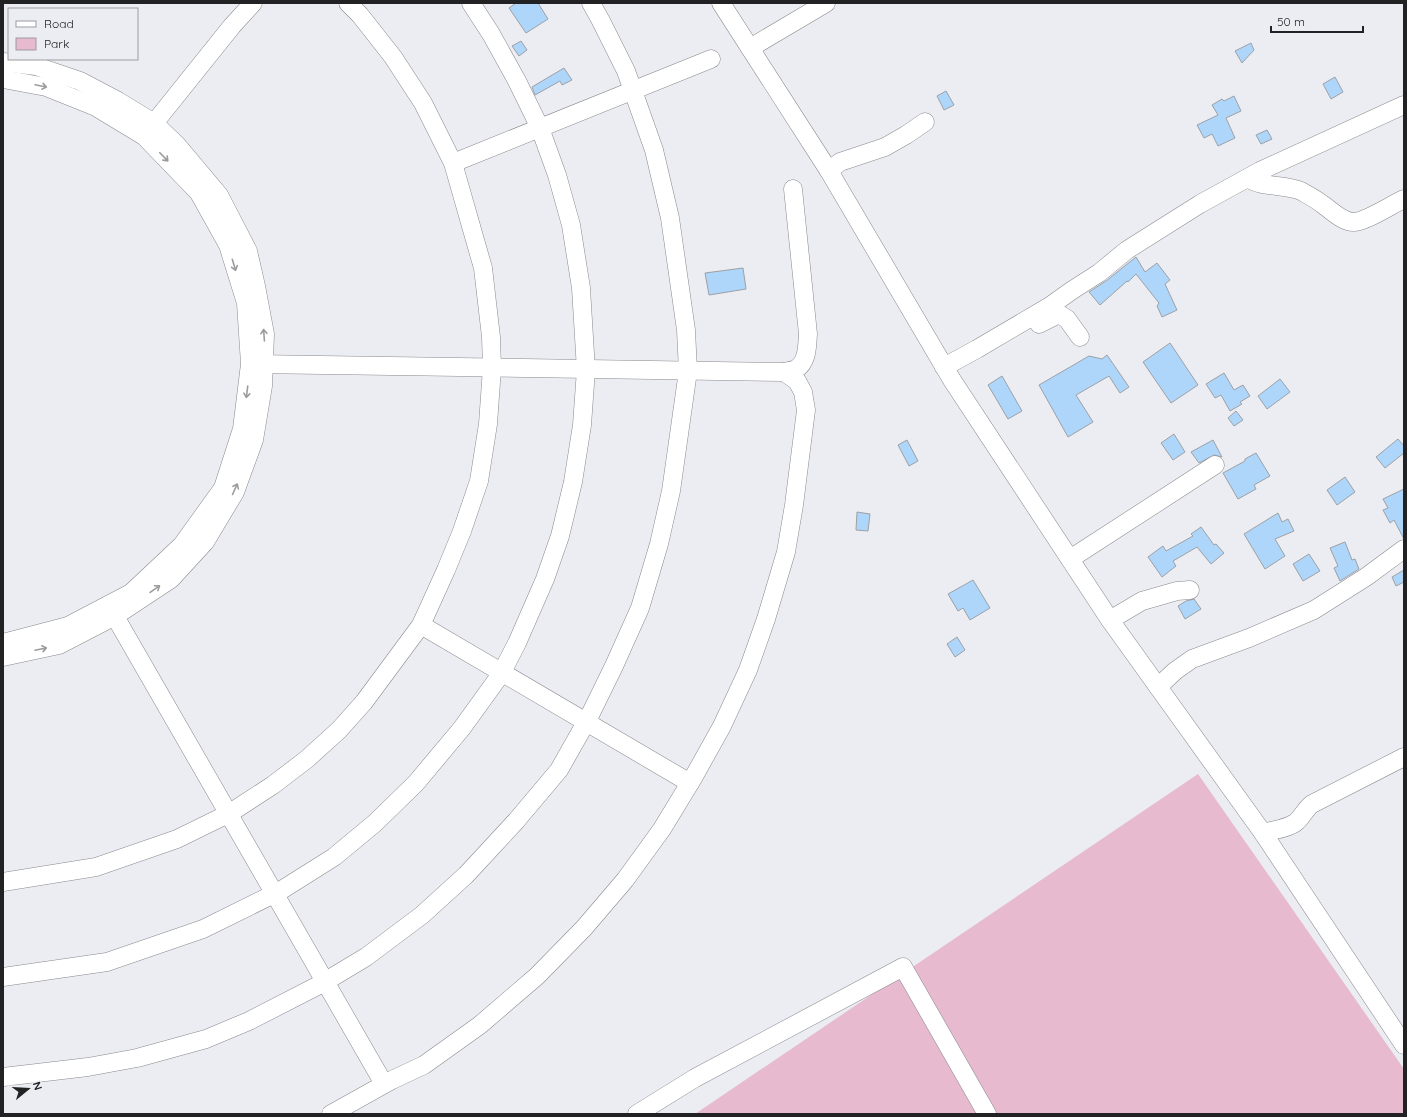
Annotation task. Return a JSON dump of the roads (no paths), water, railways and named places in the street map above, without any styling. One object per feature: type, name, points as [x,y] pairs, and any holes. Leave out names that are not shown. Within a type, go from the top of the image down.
[{"type":"street","points":[[149,129],[178,96],[232,26],[253,3]]},
{"type":"street","points":[[3,882],[96,867],[177,839],[230,814],[273,785],[307,759],[339,730],[364,702],[420,625],[446,570],[462,531],[479,481],[488,424],[492,368],[491,337],[484,268],[453,163],[423,103],[393,57],[360,15],[348,3]]},
{"type":"street","points":[[3,977],[106,962],[203,929],[280,891],[334,857],[375,823],[416,783],[462,728],[501,674],[518,643],[545,579],[560,536],[573,482],[582,425],[586,370],[581,288],[570,225],[557,174],[540,128],[518,81],[471,3]]},
{"type":"street","points":[[3,1077],[88,1068],[137,1058],[206,1039],[249,1021],[321,984],[366,957],[422,916],[466,875],[516,821],[558,770],[589,717],[640,608],[659,544],[672,491],[688,371],[686,330],[670,218],[654,150],[626,71],[591,3]]},
{"type":"street","points":[[721,3],[828,171],[948,373],[1110,620],[1263,833],[1404,1045]]},
{"type":"street","points":[[750,48],[826,3]]},
{"type":"street","points":[[453,163],[711,59]]},
{"type":"street","points":[[3,62],[36,66],[80,81],[118,101],[149,129],[199,193],[228,245],[246,303],[257,364],[242,429],[223,488],[182,545],[112,610],[59,645],[3,657]]},
{"type":"street","points":[[3,79],[46,87],[149,129]]},
{"type":"street","points":[[948,373],[977,349],[1050,306],[1070,291],[1099,273],[1127,250],[1200,204],[1248,178],[1404,105]]},
{"type":"street","points":[[828,171],[840,162],[885,147],[925,122]]},
{"type":"street","points":[[1248,178],[1253,182],[1290,187],[1302,192],[1349,221],[1361,221],[1404,199]]},
{"type":"street","points":[[257,364],[784,372],[796,369],[803,362],[807,345],[804,298],[793,189]]},
{"type":"street","points":[[948,373],[978,362],[1022,333],[1059,314],[1067,319],[1080,337]]},
{"type":"street","points":[[331,1114],[384,1084],[424,1065],[480,1025],[536,976],[584,928],[625,880],[662,829],[722,726],[748,670],[766,619],[786,552],[794,505],[806,410],[803,392],[797,381],[784,372]]},
{"type":"street","points":[[1070,559],[1215,466]]},
{"type":"street","points":[[1158,687],[1175,671],[1192,659],[1249,638],[1314,610],[1366,577],[1404,549]]},
{"type":"street","points":[[1110,620],[1142,601],[1177,591],[1190,590]]},
{"type":"street","points":[[3,644],[68,626],[112,610]]},
{"type":"street","points":[[112,610],[384,1084]]},
{"type":"street","points":[[420,625],[690,783]]},
{"type":"street","points":[[1263,833],[1295,823],[1306,808],[1312,804],[1404,757]]},
{"type":"street","points":[[638,1114],[695,1078],[903,967],[987,1114]]}]
